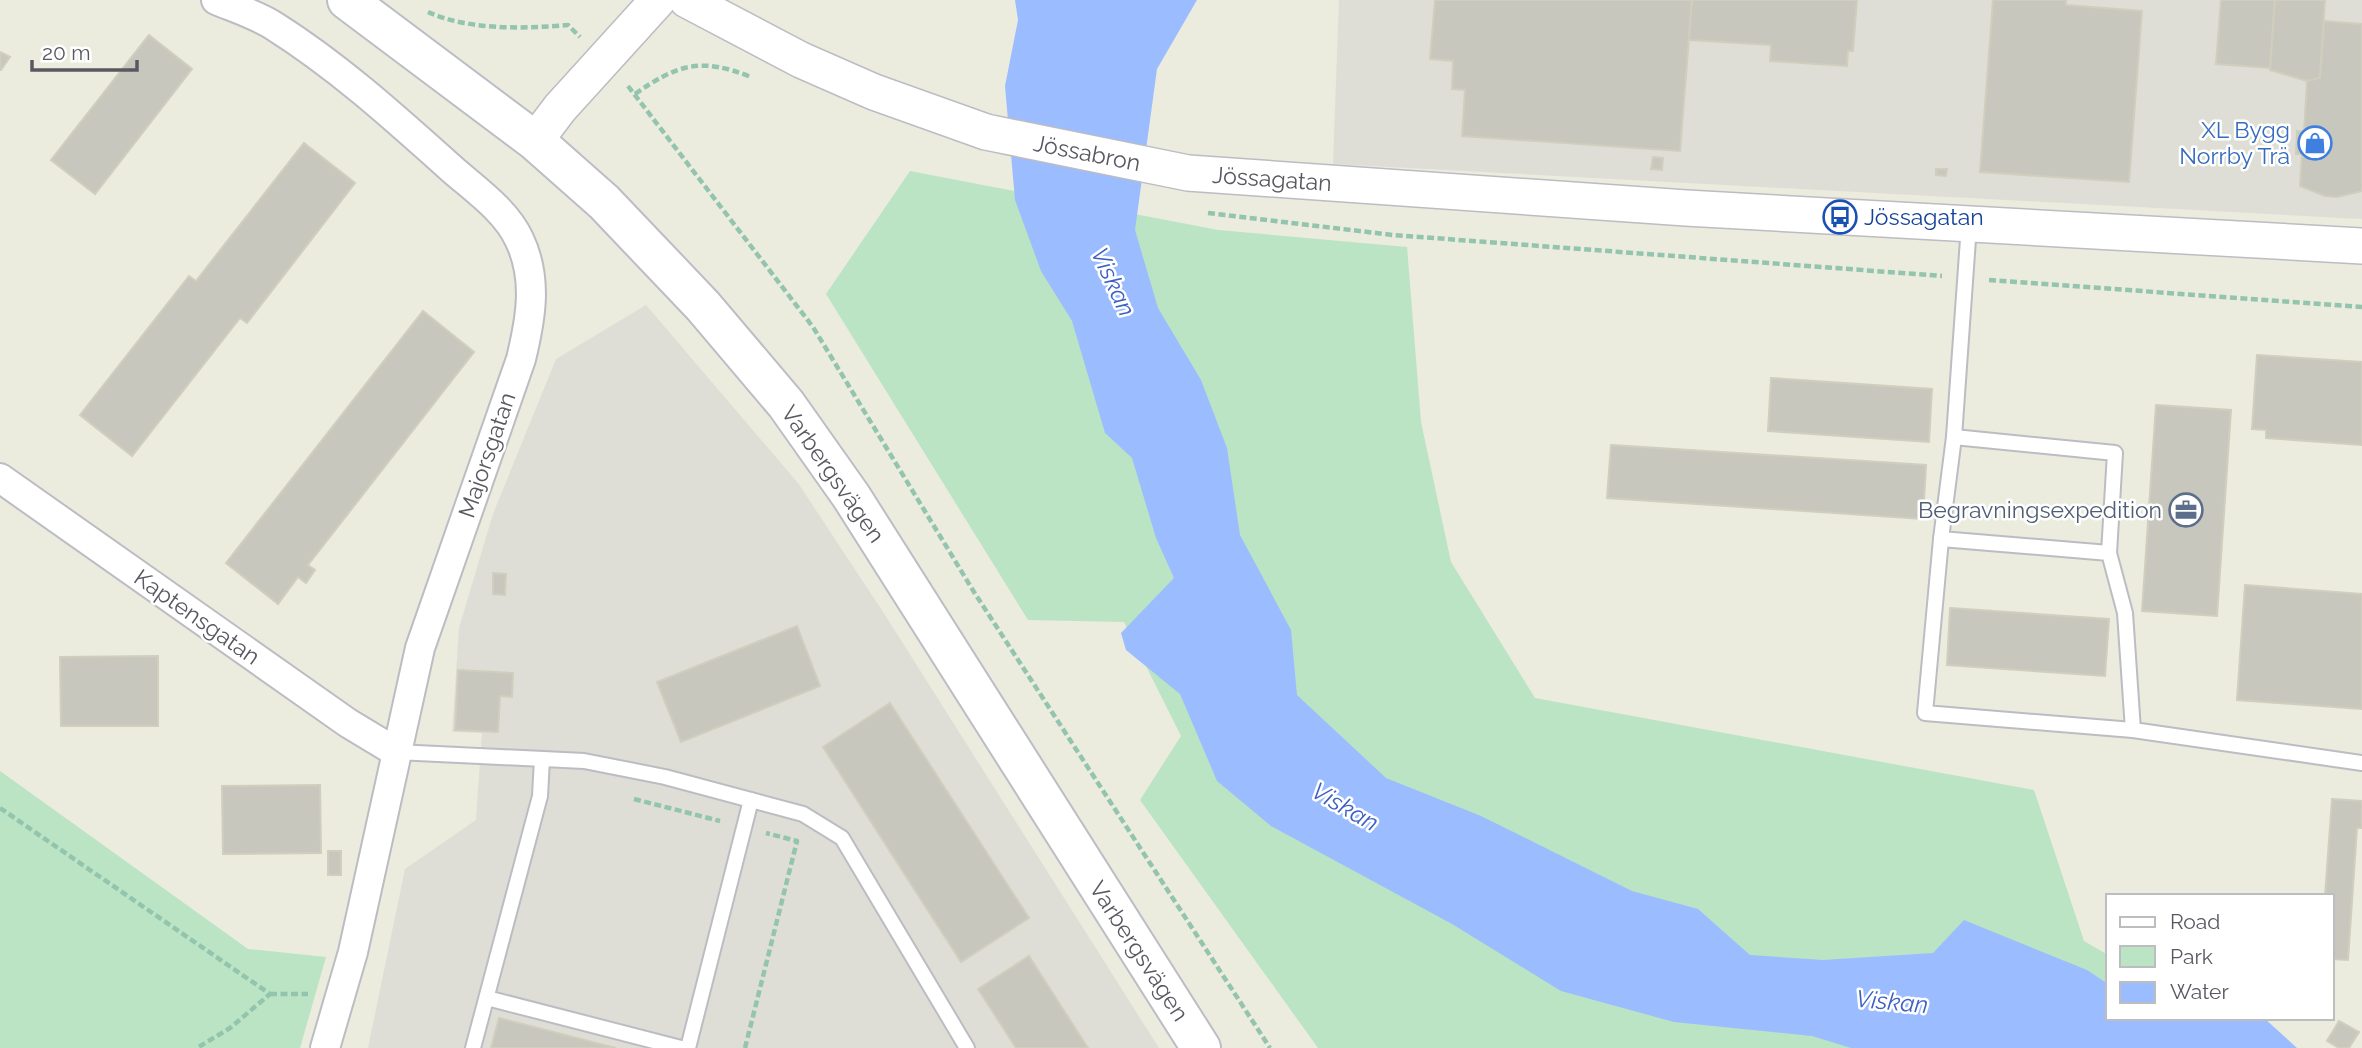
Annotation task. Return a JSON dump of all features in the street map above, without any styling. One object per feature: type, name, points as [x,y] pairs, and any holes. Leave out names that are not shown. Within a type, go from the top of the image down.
[{"type":"main road","name":"Varbergsvägen","points":[[347,0],[536,141],[604,202],[703,306],[786,404],[851,496],[1201,1048]]},
{"type":"street","name":"Majorsgatan","points":[[216,0],[272,24],[363,91],[396,119],[500,212],[519,238],[530,271],[532,296],[521,359],[420,648],[353,952],[325,1048]]},
{"type":"street","points":[[536,141],[561,108],[658,0]]},
{"type":"street","name":"Jössabron","points":[[687,0],[801,60],[874,92],[986,132],[1188,173]]},
{"type":"street","name":"Jössagatan","points":[[1188,173],[1672,207],[2362,246]]},
{"type":"street","name":"Kaptensgatan","points":[[0,478],[348,723],[396,752]]},
{"type":"lane","points":[[1969,224],[1954,437],[1941,539],[1925,713],[2133,730],[2362,763]]},
{"type":"lane","points":[[1954,437],[2115,453],[2109,553],[2125,613],[2133,730]]},
{"type":"lane","points":[[1941,539],[2109,553]]},
{"type":"lane","points":[[396,752],[584,761],[803,814],[842,838],[967,1048]]},
{"type":"lane","points":[[474,1048],[540,796],[542,759]]},
{"type":"lane","points":[[688,1048],[751,800]]},
{"type":"lane","points":[[487,998],[681,1048]]},
{"type":"path","points":[[425,10],[464,24],[551,27],[568,25],[635,94],[813,327],[1002,637],[1270,1048]]},
{"type":"path","points":[[1199,211],[1407,236],[2362,307]]},
{"type":"path","points":[[627,797],[797,841],[745,1048]]},
{"type":"path","points":[[0,808],[270,994],[230,1028],[197,1048]]},
{"type":"shaded area","points":[[1339,0],[2362,0],[2362,219],[1333,164]]},
{"type":"shaded area","points":[[646,305],[798,483],[885,615],[1159,1048],[368,1048],[405,869],[476,820],[482,733],[452,732],[459,628],[493,514],[556,359]]},
{"type":"green space","points":[[910,171],[1218,230],[1407,247],[1421,422],[1451,562],[1535,698],[2034,790],[2084,941],[2106,954],[2106,1020],[2119,1020],[2268,1048],[1318,1048],[1140,800],[1181,736],[1124,622],[1028,620],[826,294]]},
{"type":"green space","points":[[0,771],[248,949],[326,957],[300,1048],[0,1048]]},
{"type":"water","name":"Viskan","points":[[1015,0],[1197,0],[1157,69],[1135,230],[1158,308],[1201,380],[1227,448],[1240,535],[1291,630],[1297,695],[1386,778],[1481,816],[1632,891],[1698,909],[1750,955],[1823,960],[1933,953],[1964,920],[2087,970],[2106,983],[2106,1020],[2266,1020],[2297,1048],[1851,1048],[1812,1036],[1674,1022],[1561,991],[1452,924],[1271,826],[1217,781],[1180,694],[1126,650],[1121,633],[1174,578],[1156,538],[1132,458],[1105,433],[1072,321],[1041,271],[1015,200],[1005,86],[1018,20]]},
{"type":"building","points":[[1435,0],[1692,0],[1680,151],[1462,136],[1465,90],[1452,89],[1453,61],[1430,59]]},
{"type":"building","points":[[1692,0],[1857,0],[1853,51],[1848,51],[1847,66],[1770,61],[1771,45],[1689,40]]},
{"type":"building","points":[[1993,0],[2066,0],[2066,5],[2142,11],[2129,182],[1980,172]]},
{"type":"building","points":[[2221,0],[2275,0],[2270,68],[2216,64]]},
{"type":"building","points":[[2275,0],[2325,0],[2320,78],[2307,81],[2270,70]]},
{"type":"building","points":[[2324,21],[2362,24],[2362,191],[2337,197],[2325,196],[2300,186],[2302,154],[2296,154],[2297,131],[2304,132],[2307,81],[2320,78]]},
{"type":"building","points":[[149,35],[192,69],[95,194],[51,160]]},
{"type":"building","points":[[0,52],[10,57],[1,70],[0,70]]},
{"type":"building","points":[[304,143],[355,183],[247,323],[240,318],[132,456],[80,415],[189,276],[196,281]]},
{"type":"building","points":[[1653,157],[1663,158],[1662,170],[1651,169]]},
{"type":"building","points":[[1936,169],[1947,169],[1946,176],[1936,175]]},
{"type":"building","points":[[423,311],[474,352],[308,565],[315,570],[306,583],[298,577],[278,604],[226,563]]},
{"type":"building","points":[[2257,355],[2362,362],[2362,445],[2266,438],[2266,430],[2252,429]]},
{"type":"building","points":[[1771,378],[1932,389],[1929,442],[1768,431]]},
{"type":"building","name":"Begravningsexpedition","points":[[2156,405],[2231,410],[2217,616],[2142,611]]},
{"type":"building","points":[[1611,445],[1926,465],[1923,519],[1607,498]]},
{"type":"building","points":[[493,573],[506,574],[505,595],[493,594]]},
{"type":"building","points":[[2245,585],[2362,594],[2362,709],[2237,700]]},
{"type":"building","points":[[1950,608],[2109,619],[2105,676],[1947,665]]},
{"type":"building","points":[[797,626],[820,686],[681,742],[657,682]]},
{"type":"building","points":[[158,656],[158,726],[61,726],[60,657]]},
{"type":"building","points":[[458,670],[513,673],[512,697],[500,696],[498,732],[455,730]]},
{"type":"building","points":[[890,703],[1029,918],[961,962],[823,747]]},
{"type":"building","points":[[320,785],[321,853],[223,854],[222,786]]},
{"type":"building","points":[[2332,799],[2362,801],[2362,828],[2357,828],[2348,960],[2334,959],[2334,894],[2325,894]]},
{"type":"building","points":[[328,851],[341,851],[341,875],[328,875]]},
{"type":"building","points":[[1029,956],[1088,1048],[1016,1048],[978,989]]},
{"type":"building","points":[[499,1018],[616,1048],[491,1048]]},
{"type":"building","points":[[2339,1021],[2359,1032],[2349,1048],[2339,1048],[2327,1041]]},
{"type":"place","name":"XL Bygg Norrby Trä","points":[[2315,143]]},
{"type":"place","name":"Jössagatan","points":[[1840,217]]},
{"type":"place","name":"Begravningsexpedition","points":[[2186,510]]}]
